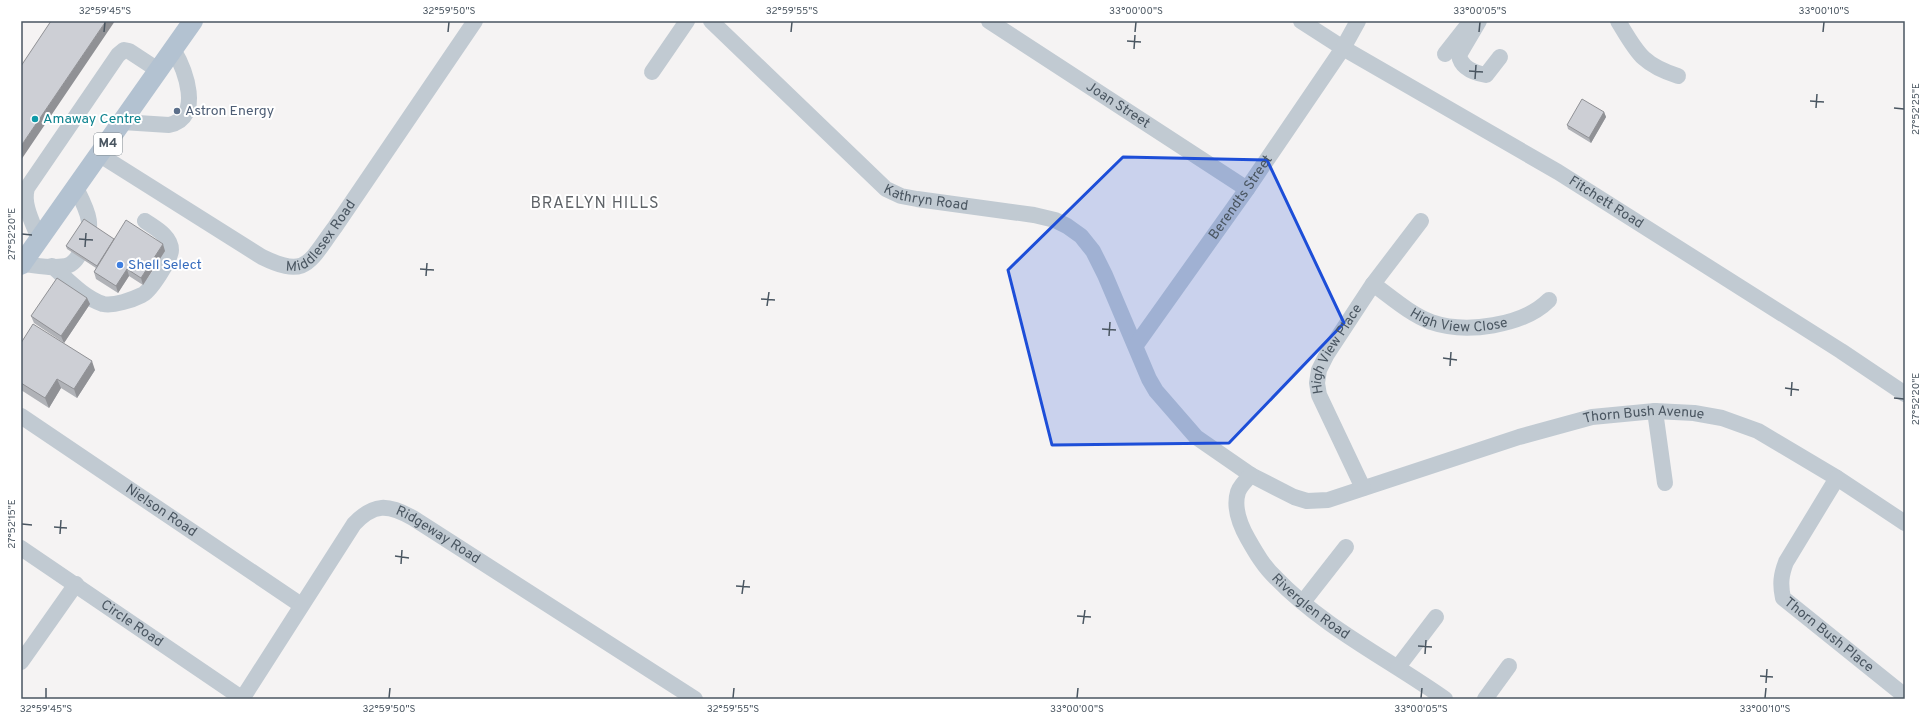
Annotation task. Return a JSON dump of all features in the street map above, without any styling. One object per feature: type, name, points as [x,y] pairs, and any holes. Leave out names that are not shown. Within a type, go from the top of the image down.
[{"type":"main road","name":"M4","points":[[22,265],[193,21]]},
{"type":"street","name":"Middlesex Road","points":[[100,155],[262,257],[289,268],[300,267],[312,259],[335,227],[475,21]]},
{"type":"street","points":[[652,72],[687,21]]},
{"type":"street","name":"Kathryn Road","points":[[711,21],[789,94],[886,189],[901,196],[917,199],[1034,215],[1055,220],[1081,236],[1093,251],[1105,275],[1136,345],[1149,379],[1156,391],[1180,421],[1196,437],[1251,475]]},
{"type":"street","name":"Joan Street","points":[[989,21],[1247,189]]},
{"type":"street","name":"Fitchett Road","points":[[1301,21],[1343,48],[1558,172],[1841,351],[1905,394]]},
{"type":"street","name":"Berendts Street","points":[[1136,345],[1247,189],[1343,48],[1358,21]]},
{"type":"street","points":[[1445,54],[1465,28],[1475,21]]},
{"type":"street","points":[[1479,21],[1459,55],[1460,60],[1471,70],[1486,75],[1500,57]]},
{"type":"street","points":[[1618,21],[1642,59],[1664,72],[1678,76]]},
{"type":"street","points":[[122,122],[169,125],[176,124],[186,113],[189,97],[184,74],[173,49]]},
{"type":"street","points":[[39,239],[27,206],[26,194],[28,188],[118,55],[124,50],[128,51],[158,70]]},
{"type":"street","points":[[22,265],[62,266],[74,262],[80,254],[89,235],[89,217],[76,188]]},
{"type":"street","points":[[52,266],[94,300],[105,304],[117,304],[143,295],[167,264],[171,250],[166,236],[145,221]]},
{"type":"street","name":"High View Place","points":[[1364,488],[1319,395],[1317,383],[1319,370],[1327,354],[1373,284],[1421,221]]},
{"type":"street","name":"High View Close","points":[[1373,284],[1417,315],[1430,322],[1452,326],[1480,326],[1514,321],[1540,309],[1549,300]]},
{"type":"street","points":[[1655,411],[1665,483]]},
{"type":"street","name":"Thorn Bush Avenue","points":[[1251,475],[1294,498],[1307,501],[1328,500],[1519,437],[1592,417],[1655,411],[1694,413],[1722,418],[1758,431],[1837,478],[1905,523]]},
{"type":"street","name":"Nielson Road","points":[[21,417],[301,606]]},
{"type":"street","name":"Riverglen Road","points":[[1251,475],[1238,491],[1236,511],[1242,528],[1259,558],[1275,578],[1333,625],[1445,699]]},
{"type":"street","name":"Thorn Bush Place","points":[[1837,478],[1786,562],[1781,581],[1783,598],[1905,696]]},
{"type":"street","name":"Ridgeway Road","points":[[242,699],[354,524],[363,514],[372,509],[381,507],[399,510],[695,699]]},
{"type":"street","points":[[1303,602],[1346,547]]},
{"type":"street","name":"Circle Road","points":[[21,548],[76,584],[242,699]]},
{"type":"street","points":[[21,662],[76,584]]},
{"type":"street","points":[[1398,667],[1436,617]]},
{"type":"street","points":[[1485,699],[1509,666]]},
{"type":"highlighted area","points":[[1123,157],[1267,160],[1344,323],[1229,443],[1052,445],[1008,270]]},
{"type":"building","name":"Amaway Centre","points":[[51,21],[106,21],[21,146],[21,66]]},
{"type":"building","points":[[1582,99],[1604,112],[1589,138],[1567,125]]},
{"type":"building","points":[[84,219],[114,239],[97,266],[66,246]]},
{"type":"building","points":[[126,220],[163,244],[141,278],[127,269],[116,286],[94,272]]},
{"type":"building","points":[[57,278],[87,298],[61,336],[31,316]]},
{"type":"building","points":[[33,324],[92,361],[74,389],[57,379],[45,398],[21,383],[21,343]]},
{"type":"place","name":"Astron Energy","points":[[177,111]]},
{"type":"place","name":"Amaway Centre","points":[[35,119]]},
{"type":"place","name":"Shell Select","points":[[120,265]]},
{"type":"district","name":"BRAELYN HILLS","points":[[595,204]]}]
